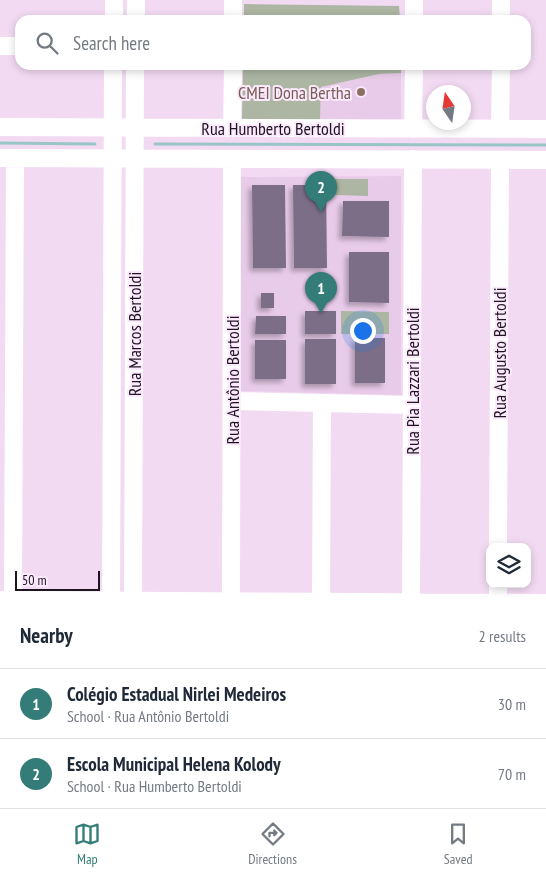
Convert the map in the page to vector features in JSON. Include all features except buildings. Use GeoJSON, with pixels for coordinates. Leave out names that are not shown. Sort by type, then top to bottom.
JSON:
{"type":"FeatureCollection","features":[{"type":"Feature","properties":{"kind":"street"},"geometry":{"type":"LineString","coordinates":[[114,0],[114,15]]}},
{"type":"Feature","properties":{"kind":"street"},"geometry":{"type":"LineString","coordinates":[[136,0],[136,15]]}},
{"type":"Feature","properties":{"kind":"street"},"geometry":{"type":"LineString","coordinates":[[233,0],[233,15]]}},
{"type":"Feature","properties":{"kind":"street"},"geometry":{"type":"LineString","coordinates":[[414,0],[414,15]]}},
{"type":"Feature","properties":{"kind":"street"},"geometry":{"type":"LineString","coordinates":[[501,0],[501,15]]}},
{"type":"Feature","properties":{"kind":"street"},"geometry":{"type":"LineString","coordinates":[[0,46],[15,46]]}},
{"type":"Feature","properties":{"kind":"street","name":"Rua Marcos Bertoldi"},"geometry":{"type":"LineString","coordinates":[[111,602],[114,70]]}},
{"type":"Feature","properties":{"kind":"street","name":"Rua Marcos Bertoldi"},"geometry":{"type":"LineString","coordinates":[[133,602],[135,70]]}},
{"type":"Feature","properties":{"kind":"street"},"geometry":{"type":"LineString","coordinates":[[232,128],[233,70]]}},
{"type":"Feature","properties":{"kind":"street"},"geometry":{"type":"LineString","coordinates":[[413,129],[414,70]]}},
{"type":"Feature","properties":{"kind":"street"},"geometry":{"type":"LineString","coordinates":[[500,129],[501,70]]}},
{"type":"Feature","properties":{"kind":"street","name":"Rua Humberto Bertoldi"},"geometry":{"type":"LineString","coordinates":[[0,127],[546,129]]}},
{"type":"Feature","properties":{"kind":"street"},"geometry":{"type":"LineString","coordinates":[[8,158],[7,600],[111,602],[546,602]]}},
{"type":"Feature","properties":{"kind":"street","name":"Rua Humberto Bertoldi"},"geometry":{"type":"LineString","coordinates":[[8,158],[546,160]]}},
{"type":"Feature","properties":{"kind":"street","name":"Rua Antônio Bertoldi"},"geometry":{"type":"LineString","coordinates":[[231,601],[232,158]]}},
{"type":"Feature","properties":{"kind":"street","name":"Rua Pia Lazzari Bertoldi"},"geometry":{"type":"LineString","coordinates":[[411,602],[413,159]]}},
{"type":"Feature","properties":{"kind":"street","name":"Rua Augusto Bertoldi"},"geometry":{"type":"LineString","coordinates":[[498,543],[500,160]]}},
{"type":"Feature","properties":{"kind":"street"},"geometry":{"type":"LineString","coordinates":[[232,401],[412,405]]}},
{"type":"Feature","properties":{"kind":"street"},"geometry":{"type":"LineString","coordinates":[[321,602],[322,403]]}},
{"type":"Feature","properties":{"kind":"street"},"geometry":{"type":"LineString","coordinates":[[498,588],[498,602]]}},
{"type":"Feature","properties":{"kind":"shaded area","name":"CMEI Dona Bertha"},"geometry":{"type":"Polygon","coordinates":[[[401,73],[401,122],[320,121],[321,87],[379,74],[401,73]]]}},
{"type":"Feature","properties":{"kind":"shaded area"},"geometry":{"type":"Polygon","coordinates":[[[401,176],[401,395],[241,391],[241,177],[401,176]]]}},
{"type":"Feature","properties":{"kind":"green space"},"geometry":{"type":"Polygon","coordinates":[[[244,4],[399,6],[400,15],[244,15],[244,4]]]}},
{"type":"Feature","properties":{"kind":"green space"},"geometry":{"type":"Polygon","coordinates":[[[243,70],[401,70],[401,73],[379,74],[321,87],[320,121],[242,120],[243,70]]]}},
{"type":"Feature","properties":{"kind":"green space"},"geometry":{"type":"Polygon","coordinates":[[[335,179],[368,179],[368,196],[335,195],[335,179]]]}},
{"type":"Feature","properties":{"kind":"green space"},"geometry":{"type":"Polygon","coordinates":[[[341,311],[389,312],[389,334],[341,334],[341,311]]]}},
{"type":"Feature","properties":{"kind":"waterway"},"geometry":{"type":"LineString","coordinates":[[0,143],[95,144]]}},
{"type":"Feature","properties":{"kind":"waterway"},"geometry":{"type":"LineString","coordinates":[[155,144],[546,145]]}},
{"type":"Feature","properties":{"kind":"place","name":"CMEI Dona Bertha"},"geometry":{"type":"Point","coordinates":[361,92]}},
{"type":"Feature","properties":{"kind":"place","name":"Escola Municipal Helena Kolody"},"geometry":{"type":"Point","coordinates":[321,212]}},
{"type":"Feature","properties":{"kind":"place","name":"Colégio Estadual Nirlei Medeiros"},"geometry":{"type":"Point","coordinates":[321,313]}}]}
